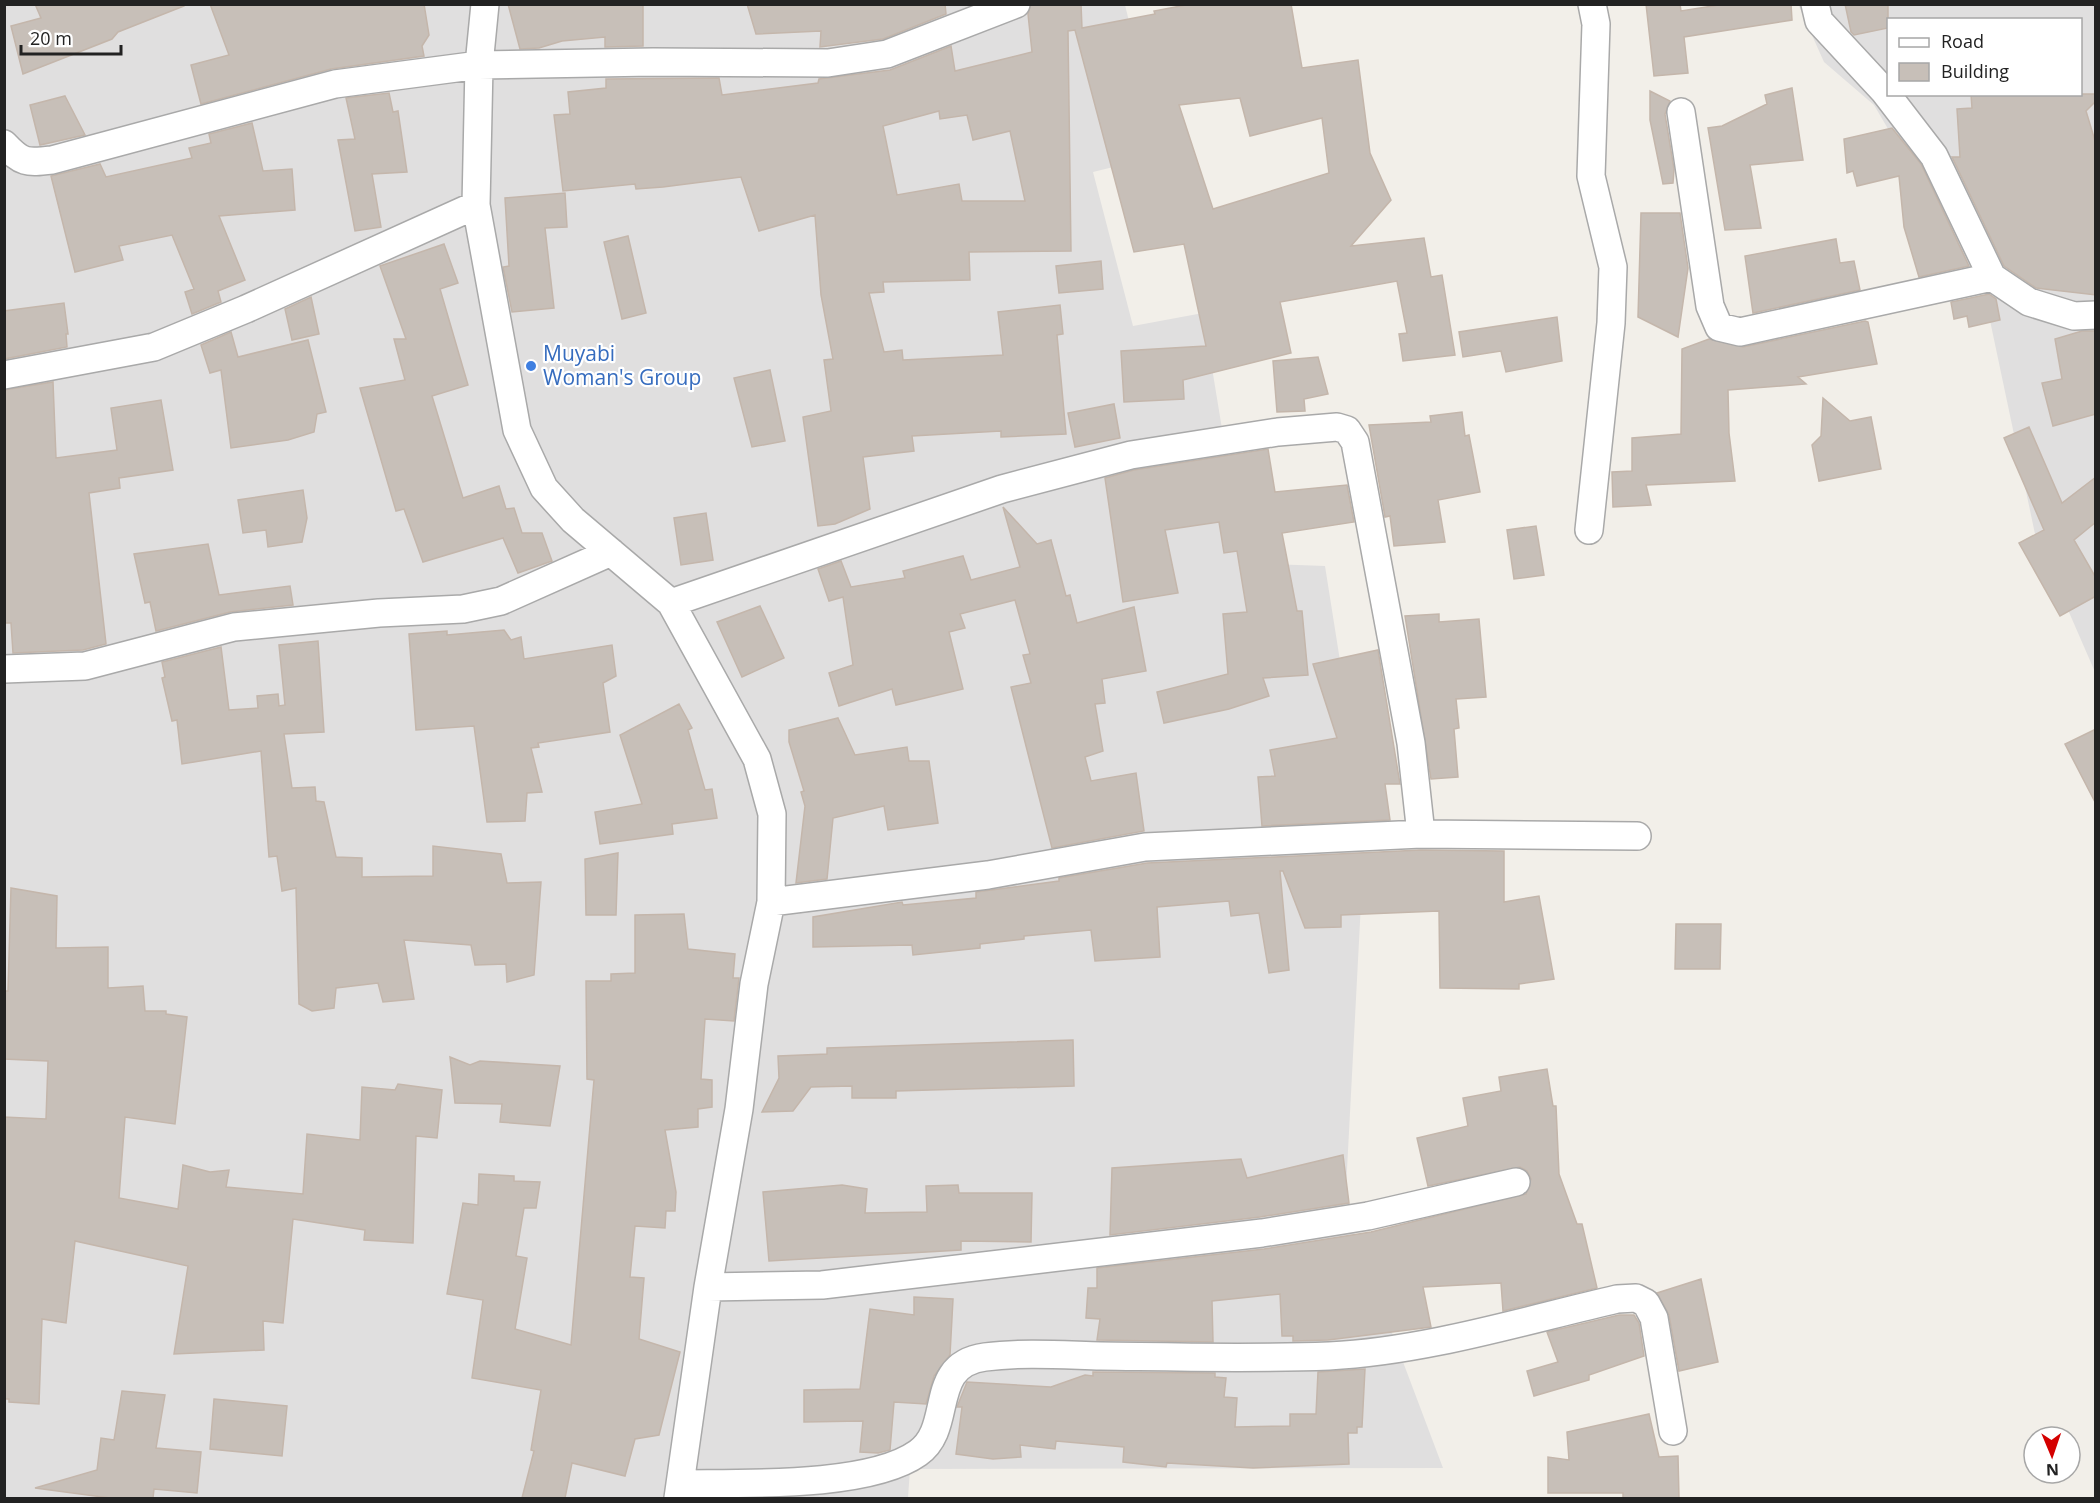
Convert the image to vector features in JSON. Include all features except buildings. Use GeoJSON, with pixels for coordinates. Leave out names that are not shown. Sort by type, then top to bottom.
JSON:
{"type":"FeatureCollection","features":[{"type":"Feature","properties":{"kind":"street"},"geometry":{"type":"LineString","coordinates":[[485,4],[479,65],[476,205],[517,430],[544,488],[573,520],[671,603],[757,759],[772,814],[771,902],[754,984],[739,1109],[708,1287],[679,1491],[843,1477],[901,1464],[921,1452],[934,1433],[950,1377],[961,1365],[982,1357],[1019,1355],[1209,1358],[1331,1356],[1418,1345],[1617,1299],[1636,1298],[1646,1303],[1654,1318],[1673,1431]]}},
{"type":"Feature","properties":{"kind":"street"},"geometry":{"type":"LineString","coordinates":[[4,144],[18,159],[30,163],[52,160],[335,84],[479,65],[652,62],[828,63],[888,54],[1016,4]]}},
{"type":"Feature","properties":{"kind":"street"},"geometry":{"type":"LineString","coordinates":[[1589,530],[1611,323],[1612,267],[1591,177],[1596,24],[1592,4]]}},
{"type":"Feature","properties":{"kind":"street"},"geometry":{"type":"LineString","coordinates":[[1815,4],[1819,21],[1887,95]]}},
{"type":"Feature","properties":{"kind":"street"},"geometry":{"type":"LineString","coordinates":[[1888,96],[1934,156],[1992,277],[2029,302],[2073,316],[2096,315]]}},
{"type":"Feature","properties":{"kind":"street"},"geometry":{"type":"LineString","coordinates":[[1682,112],[1710,306],[1719,327],[1740,332],[1992,277]]}},
{"type":"Feature","properties":{"kind":"street"},"geometry":{"type":"LineString","coordinates":[[4,375],[154,347],[246,309],[476,205]]}},
{"type":"Feature","properties":{"kind":"street"},"geometry":{"type":"LineString","coordinates":[[671,603],[1002,489],[1120,458],[1278,432],[1337,427],[1347,430],[1355,442],[1411,744],[1421,834]]}},
{"type":"Feature","properties":{"kind":"street"},"geometry":{"type":"LineString","coordinates":[[4,669],[85,666],[234,627],[379,613],[463,609],[501,601],[610,552]]}},
{"type":"Feature","properties":{"kind":"street"},"geometry":{"type":"LineString","coordinates":[[771,902],[988,875],[1145,847],[1421,834],[1637,836]]}},
{"type":"Feature","properties":{"kind":"street"},"geometry":{"type":"LineString","coordinates":[[708,1287],[822,1285],[1262,1233],[1368,1216],[1516,1182]]}},
{"type":"Feature","properties":{"kind":"shaded area"},"geometry":{"type":"Polygon","coordinates":[[[1798,4],[2095,5],[2095,672],[2035,534],[1984,292],[1874,105],[1824,62],[1798,4]]]}},
{"type":"Feature","properties":{"kind":"shaded area"},"geometry":{"type":"Polygon","coordinates":[[[5,5],[1125,5],[1162,155],[1093,172],[1133,326],[1203,313],[1244,563],[1325,566],[1350,724],[1389,740],[1364,846],[1345,1208],[1443,1468],[910,1469],[908,1498],[5,1498],[5,5]]]}},
{"type":"Feature","properties":{"kind":"place","name":"Muyabi Woman's Group"},"geometry":{"type":"Point","coordinates":[531,366]}}]}
